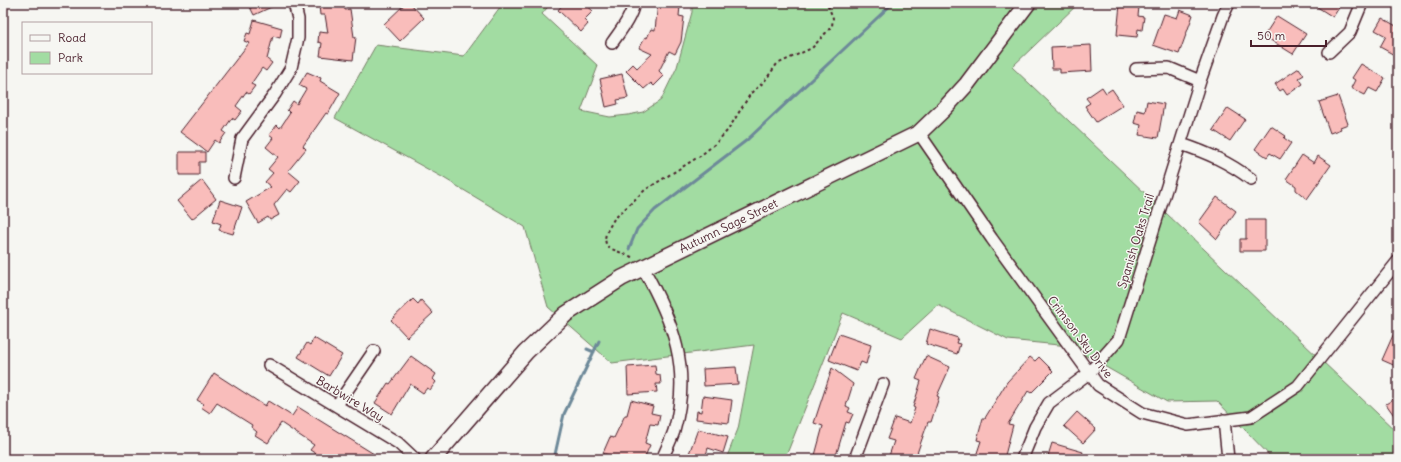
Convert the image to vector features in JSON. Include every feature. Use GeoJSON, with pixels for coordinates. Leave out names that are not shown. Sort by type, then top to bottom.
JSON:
{"type":"FeatureCollection","features":[{"type":"Feature","properties":{"kind":"street"},"geometry":{"type":"LineString","coordinates":[[234,178],[242,138],[275,94],[291,68],[298,38],[298,18],[294,3]]}},
{"type":"Feature","properties":{"kind":"street"},"geometry":{"type":"LineString","coordinates":[[612,43],[625,25],[634,3]]}},
{"type":"Feature","properties":{"kind":"street","name":"Autumn Sage Street"},"geometry":{"type":"LineString","coordinates":[[433,459],[526,352],[566,314],[622,278],[919,133],[967,84],[1028,3]]}},
{"type":"Feature","properties":{"kind":"street","name":"Spanish Oaks Trail"},"geometry":{"type":"LineString","coordinates":[[1022,459],[1035,427],[1049,403],[1089,373],[1119,339],[1200,81],[1222,16],[1229,3]]}},
{"type":"Feature","properties":{"kind":"street"},"geometry":{"type":"LineString","coordinates":[[1329,52],[1350,32],[1362,3]]}},
{"type":"Feature","properties":{"kind":"street"},"geometry":{"type":"LineString","coordinates":[[1136,69],[1169,68],[1200,81]]}},
{"type":"Feature","properties":{"kind":"street","name":"Crimson Sky Drive"},"geometry":{"type":"LineString","coordinates":[[919,133],[992,239],[1098,385],[1142,413],[1188,425],[1251,417],[1298,386],[1398,261]]}},
{"type":"Feature","properties":{"kind":"street"},"geometry":{"type":"LineString","coordinates":[[1181,144],[1207,153],[1231,164],[1251,179]]}},
{"type":"Feature","properties":{"kind":"street"},"geometry":{"type":"LineString","coordinates":[[643,268],[662,300],[678,346],[681,389],[674,431],[662,459]]}},
{"type":"Feature","properties":{"kind":"street"},"geometry":{"type":"LineString","coordinates":[[338,405],[374,350]]}},
{"type":"Feature","properties":{"kind":"street","name":"Barbwire Way"},"geometry":{"type":"LineString","coordinates":[[268,365],[338,405],[398,443],[415,459]]}},
{"type":"Feature","properties":{"kind":"street"},"geometry":{"type":"LineString","coordinates":[[855,459],[883,384]]}},
{"type":"Feature","properties":{"kind":"street"},"geometry":{"type":"LineString","coordinates":[[1224,420],[1228,459]]}},
{"type":"Feature","properties":{"kind":"path"},"geometry":{"type":"LineString","coordinates":[[632,257],[609,248],[605,239],[608,227],[645,190],[678,171],[716,144],[728,130],[751,93],[764,82],[777,64],[812,48],[832,26],[833,18],[827,3]]}},
{"type":"Feature","properties":{"kind":"green space"},"geometry":{"type":"Polygon","coordinates":[[[503,3],[551,3],[542,14],[598,66],[581,111],[610,117],[643,112],[661,100],[677,67],[692,12],[692,3],[1079,3],[1012,67],[1398,433],[1398,459],[1273,459],[1217,401],[1167,402],[1069,346],[1008,340],[938,305],[902,338],[843,313],[788,451],[781,459],[726,459],[738,429],[754,345],[612,363],[548,307],[525,227],[442,177],[335,118],[376,45],[464,56],[503,3]]]}},
{"type":"Feature","properties":{"kind":"building"},"geometry":{"type":"Polygon","coordinates":[[[248,3],[280,3],[254,15],[248,3]]]}},
{"type":"Feature","properties":{"kind":"building"},"geometry":{"type":"Polygon","coordinates":[[[344,3],[345,10],[350,9],[354,37],[356,37],[353,60],[320,56],[322,43],[318,42],[319,32],[328,33],[325,15],[320,15],[319,5],[344,3]]]}},
{"type":"Feature","properties":{"kind":"building"},"geometry":{"type":"Polygon","coordinates":[[[406,3],[410,3],[424,18],[400,41],[384,24],[406,3]]]}},
{"type":"Feature","properties":{"kind":"building"},"geometry":{"type":"Polygon","coordinates":[[[564,3],[584,3],[593,11],[584,20],[588,24],[581,32],[558,10],[564,3]]]}},
{"type":"Feature","properties":{"kind":"building"},"geometry":{"type":"Polygon","coordinates":[[[658,3],[680,6],[679,16],[684,17],[681,42],[675,54],[669,51],[659,71],[664,76],[654,86],[651,83],[644,89],[626,71],[633,64],[637,68],[652,54],[639,48],[645,37],[647,38],[651,29],[655,30],[658,3]]]}},
{"type":"Feature","properties":{"kind":"building"},"geometry":{"type":"Polygon","coordinates":[[[1311,3],[1342,3],[1333,17],[1311,3]]]}},
{"type":"Feature","properties":{"kind":"building"},"geometry":{"type":"Polygon","coordinates":[[[1120,4],[1139,7],[1138,16],[1144,17],[1142,30],[1138,29],[1137,37],[1117,35],[1120,4]]]}},
{"type":"Feature","properties":{"kind":"building"},"geometry":{"type":"Polygon","coordinates":[[[1180,10],[1193,15],[1179,54],[1153,45],[1164,14],[1177,18],[1180,10]]]}},
{"type":"Feature","properties":{"kind":"building"},"geometry":{"type":"Polygon","coordinates":[[[1277,16],[1306,34],[1293,54],[1264,36],[1277,16]]]}},
{"type":"Feature","properties":{"kind":"building"},"geometry":{"type":"Polygon","coordinates":[[[1382,18],[1398,27],[1398,57],[1380,47],[1386,36],[1375,30],[1382,18]]]}},
{"type":"Feature","properties":{"kind":"building"},"geometry":{"type":"Polygon","coordinates":[[[254,20],[282,28],[280,38],[273,36],[267,59],[272,63],[266,71],[262,68],[251,84],[255,86],[249,94],[246,92],[236,106],[242,111],[235,120],[232,118],[223,131],[226,133],[219,143],[215,140],[207,152],[180,132],[249,43],[244,41],[247,33],[250,34],[254,20]]]}},
{"type":"Feature","properties":{"kind":"building"},"geometry":{"type":"Polygon","coordinates":[[[1091,45],[1092,71],[1060,73],[1060,69],[1052,69],[1051,47],[1091,45]]]}},
{"type":"Feature","properties":{"kind":"building"},"geometry":{"type":"Polygon","coordinates":[[[1361,64],[1385,78],[1377,92],[1369,88],[1365,95],[1351,88],[1355,80],[1352,78],[1361,64]]]}},
{"type":"Feature","properties":{"kind":"building"},"geometry":{"type":"Polygon","coordinates":[[[1299,68],[1304,75],[1299,78],[1303,84],[1287,95],[1283,89],[1280,91],[1275,84],[1299,68]]]}},
{"type":"Feature","properties":{"kind":"building"},"geometry":{"type":"Polygon","coordinates":[[[307,72],[321,78],[320,81],[340,93],[328,114],[326,113],[303,146],[306,149],[288,171],[300,181],[291,192],[287,189],[274,205],[279,215],[270,220],[268,217],[258,223],[246,202],[271,187],[265,182],[273,173],[268,169],[278,157],[266,147],[273,138],[269,135],[277,125],[280,128],[290,113],[287,110],[293,101],[297,104],[306,89],[299,85],[307,72]]]}},
{"type":"Feature","properties":{"kind":"building"},"geometry":{"type":"Polygon","coordinates":[[[622,74],[628,98],[617,100],[618,104],[606,107],[600,79],[622,74]]]}},
{"type":"Feature","properties":{"kind":"building"},"geometry":{"type":"Polygon","coordinates":[[[1102,87],[1106,93],[1112,89],[1123,105],[1096,122],[1085,106],[1090,103],[1086,98],[1102,87]]]}},
{"type":"Feature","properties":{"kind":"building"},"geometry":{"type":"Polygon","coordinates":[[[1338,96],[1348,124],[1340,127],[1341,129],[1330,133],[1319,102],[1338,96]]]}},
{"type":"Feature","properties":{"kind":"building"},"geometry":{"type":"Polygon","coordinates":[[[1147,101],[1164,104],[1158,138],[1139,135],[1141,125],[1134,123],[1137,110],[1145,112],[1147,101]]]}},
{"type":"Feature","properties":{"kind":"building"},"geometry":{"type":"Polygon","coordinates":[[[1228,108],[1245,119],[1230,141],[1213,130],[1228,108]]]}},
{"type":"Feature","properties":{"kind":"building"},"geometry":{"type":"Polygon","coordinates":[[[1271,126],[1286,136],[1284,138],[1291,143],[1280,159],[1270,153],[1267,157],[1255,149],[1271,126]]]}},
{"type":"Feature","properties":{"kind":"building"},"geometry":{"type":"Polygon","coordinates":[[[179,152],[205,152],[205,162],[199,162],[199,175],[179,175],[179,152]]]}},
{"type":"Feature","properties":{"kind":"building"},"geometry":{"type":"Polygon","coordinates":[[[1302,155],[1314,163],[1318,156],[1331,165],[1307,199],[1296,190],[1296,186],[1286,179],[1302,155]]]}},
{"type":"Feature","properties":{"kind":"building"},"geometry":{"type":"Polygon","coordinates":[[[202,180],[216,199],[192,219],[177,201],[202,180]]]}},
{"type":"Feature","properties":{"kind":"building"},"geometry":{"type":"Polygon","coordinates":[[[1217,197],[1236,211],[1217,239],[1199,222],[1217,197]]]}},
{"type":"Feature","properties":{"kind":"building"},"geometry":{"type":"Polygon","coordinates":[[[220,200],[242,207],[233,234],[219,230],[221,224],[213,221],[220,200]]]}},
{"type":"Feature","properties":{"kind":"building"},"geometry":{"type":"Polygon","coordinates":[[[1246,220],[1265,220],[1265,251],[1240,251],[1240,239],[1246,239],[1246,220]]]}},
{"type":"Feature","properties":{"kind":"building"},"geometry":{"type":"Polygon","coordinates":[[[413,299],[418,304],[421,300],[433,313],[407,337],[391,320],[413,299]]]}},
{"type":"Feature","properties":{"kind":"building"},"geometry":{"type":"Polygon","coordinates":[[[1398,324],[1398,367],[1382,360],[1398,324]]]}},
{"type":"Feature","properties":{"kind":"building"},"geometry":{"type":"Polygon","coordinates":[[[930,329],[958,338],[956,343],[960,344],[957,354],[926,344],[930,329]]]}},
{"type":"Feature","properties":{"kind":"building"},"geometry":{"type":"Polygon","coordinates":[[[839,334],[871,345],[866,364],[861,362],[857,371],[829,360],[839,334]]]}},
{"type":"Feature","properties":{"kind":"building"},"geometry":{"type":"Polygon","coordinates":[[[314,338],[342,355],[329,376],[298,357],[307,343],[310,345],[314,338]]]}},
{"type":"Feature","properties":{"kind":"building"},"geometry":{"type":"Polygon","coordinates":[[[411,356],[436,374],[433,379],[436,382],[430,390],[427,388],[423,393],[410,384],[392,414],[375,403],[388,383],[390,384],[411,356]]]}},
{"type":"Feature","properties":{"kind":"building"},"geometry":{"type":"Polygon","coordinates":[[[926,356],[950,367],[937,396],[939,397],[931,422],[928,422],[915,459],[888,459],[894,441],[887,439],[895,418],[910,423],[921,381],[916,379],[926,356]]]}},
{"type":"Feature","properties":{"kind":"building"},"geometry":{"type":"Polygon","coordinates":[[[1030,357],[1035,361],[1039,357],[1053,371],[1031,393],[1028,391],[1008,424],[1013,425],[1004,459],[975,459],[981,441],[977,440],[983,418],[985,418],[1007,382],[1030,357]]]}},
{"type":"Feature","properties":{"kind":"building"},"geometry":{"type":"Polygon","coordinates":[[[655,365],[656,374],[660,375],[661,384],[656,384],[657,392],[628,394],[627,367],[655,365]]]}},
{"type":"Feature","properties":{"kind":"building"},"geometry":{"type":"Polygon","coordinates":[[[736,367],[738,384],[704,386],[703,369],[736,367]]]}},
{"type":"Feature","properties":{"kind":"building"},"geometry":{"type":"Polygon","coordinates":[[[832,368],[853,384],[846,406],[850,408],[848,412],[853,414],[849,423],[846,422],[835,459],[814,459],[823,426],[814,423],[832,368]]]}},
{"type":"Feature","properties":{"kind":"building"},"geometry":{"type":"Polygon","coordinates":[[[214,373],[265,406],[268,401],[292,416],[298,407],[382,459],[324,459],[310,450],[314,445],[281,423],[268,443],[255,435],[257,432],[251,427],[252,425],[217,403],[210,413],[201,407],[204,404],[197,400],[214,373]]]}},
{"type":"Feature","properties":{"kind":"building"},"geometry":{"type":"Polygon","coordinates":[[[703,396],[732,400],[729,423],[696,419],[697,411],[701,412],[703,396]]]}},
{"type":"Feature","properties":{"kind":"building"},"geometry":{"type":"Polygon","coordinates":[[[1398,396],[1398,421],[1386,404],[1398,396]]]}},
{"type":"Feature","properties":{"kind":"building"},"geometry":{"type":"Polygon","coordinates":[[[631,400],[653,406],[651,413],[660,415],[658,425],[650,424],[645,443],[650,445],[644,459],[618,459],[603,453],[610,437],[614,438],[625,415],[627,415],[631,400]]]}},
{"type":"Feature","properties":{"kind":"building"},"geometry":{"type":"Polygon","coordinates":[[[1077,412],[1096,429],[1083,443],[1064,426],[1077,412]]]}},
{"type":"Feature","properties":{"kind":"building"},"geometry":{"type":"Polygon","coordinates":[[[698,429],[728,437],[723,453],[708,448],[705,459],[687,459],[698,429]]]}},
{"type":"Feature","properties":{"kind":"building"},"geometry":{"type":"Polygon","coordinates":[[[1052,443],[1083,452],[1081,459],[1047,459],[1052,443]]]}},
{"type":"Feature","properties":{"kind":"waterway"},"geometry":{"type":"LineString","coordinates":[[629,249],[637,229],[655,210],[747,140],[893,3]]}},
{"type":"Feature","properties":{"kind":"waterway"},"geometry":{"type":"LineString","coordinates":[[554,459],[564,414],[599,341]]}},
{"type":"Feature","properties":{"kind":"waterway"},"geometry":{"type":"LineString","coordinates":[[587,349],[594,352]]}}]}
